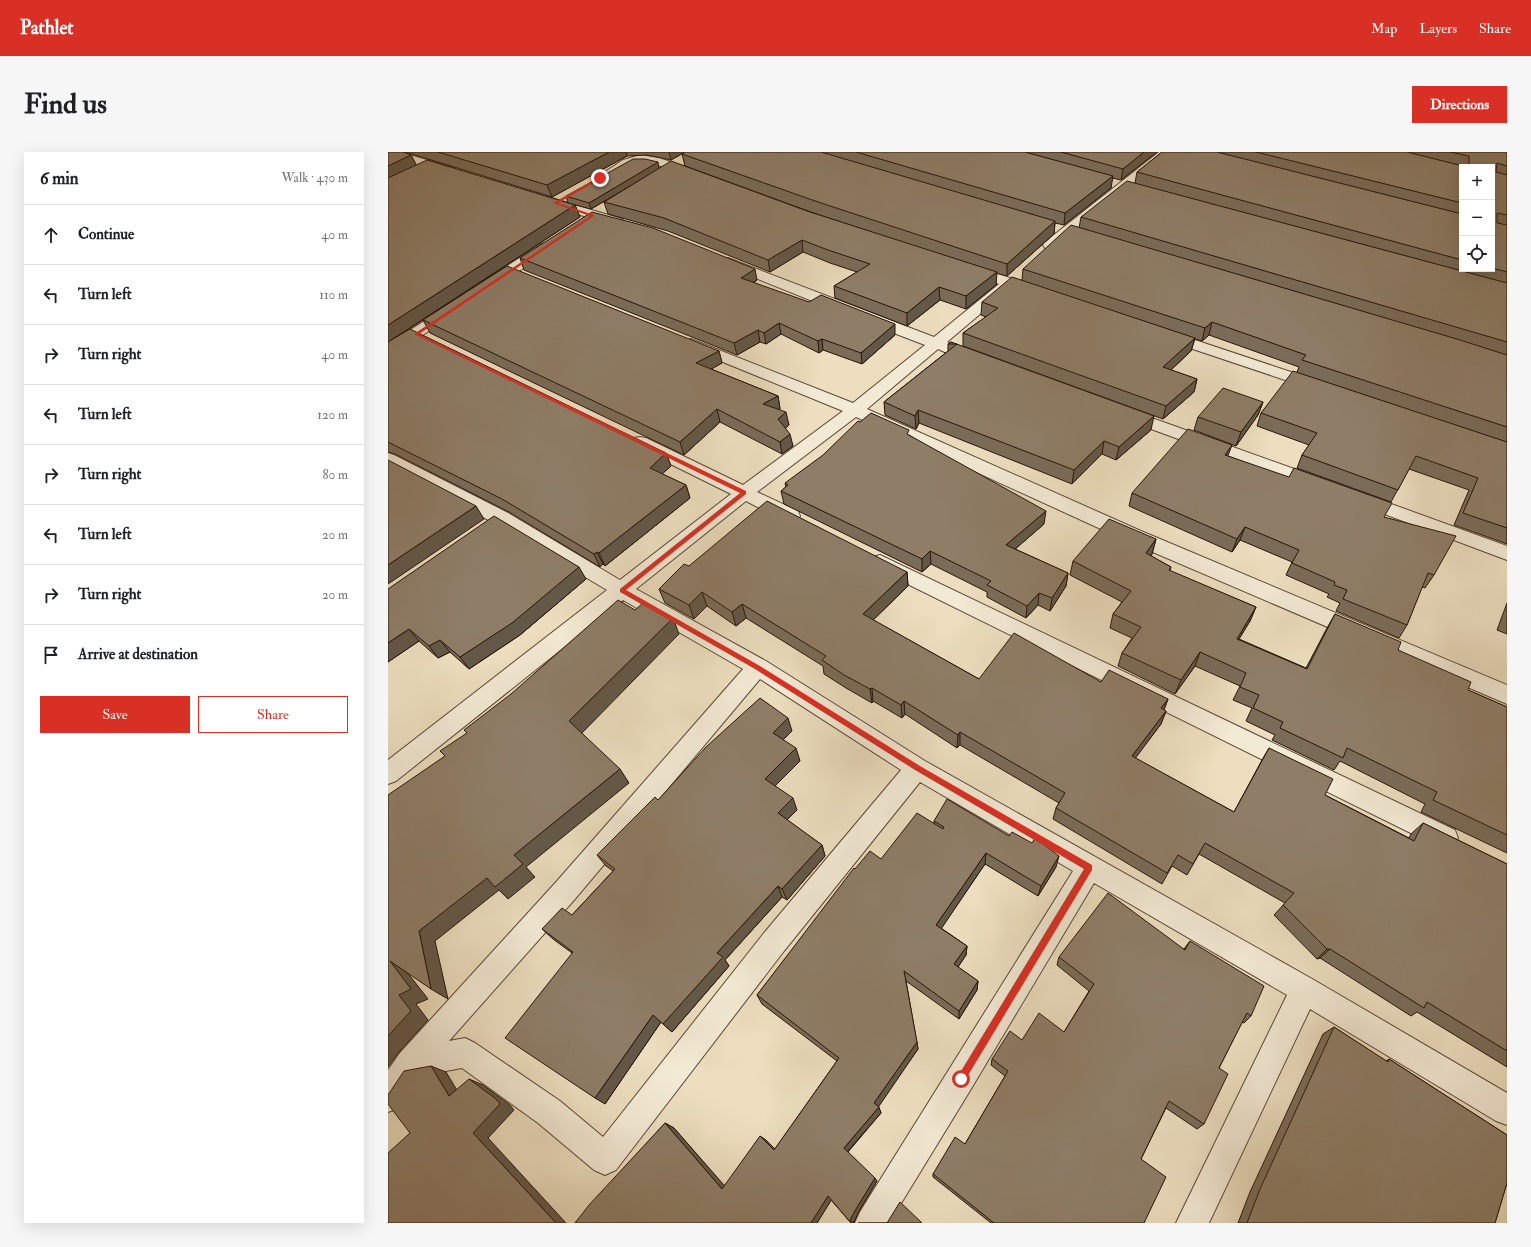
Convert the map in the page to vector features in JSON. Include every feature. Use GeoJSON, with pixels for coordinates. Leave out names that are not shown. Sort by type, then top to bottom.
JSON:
{"type":"FeatureCollection","features":[{"type":"Feature","properties":{"kind":"street"},"geometry":{"type":"LineString","coordinates":[[389,152],[461,174]]}},
{"type":"Feature","properties":{"kind":"street"},"geometry":{"type":"LineString","coordinates":[[1038,257],[1067,231],[1166,152]]}},
{"type":"Feature","properties":{"kind":"street"},"geometry":{"type":"LineString","coordinates":[[600,178],[632,160],[639,159],[671,166],[707,180]]}},
{"type":"Feature","properties":{"kind":"street"},"geometry":{"type":"LineString","coordinates":[[419,172],[432,165]]}},
{"type":"Feature","properties":{"kind":"street"},"geometry":{"type":"LineString","coordinates":[[533,196],[555,203],[587,220],[631,226]]}},
{"type":"Feature","properties":{"kind":"street"},"geometry":{"type":"LineString","coordinates":[[555,203],[568,196]]}},
{"type":"Feature","properties":{"kind":"street"},"geometry":{"type":"LineString","coordinates":[[587,220],[611,204]]}},
{"type":"Feature","properties":{"kind":"street"},"geometry":{"type":"LineString","coordinates":[[479,292],[518,274],[555,241]]}},
{"type":"Feature","properties":{"kind":"street"},"geometry":{"type":"LineString","coordinates":[[713,256],[987,362]]}},
{"type":"Feature","properties":{"kind":"street"},"geometry":{"type":"LineString","coordinates":[[957,266],[1015,277],[1047,295]]}},
{"type":"Feature","properties":{"kind":"street"},"geometry":{"type":"LineString","coordinates":[[388,774],[744,493],[854,410],[1015,277]]}},
{"type":"Feature","properties":{"kind":"street"},"geometry":{"type":"LineString","coordinates":[[389,349],[416,334],[460,304]]}},
{"type":"Feature","properties":{"kind":"street"},"geometry":{"type":"LineString","coordinates":[[1152,331],[1334,391]]}},
{"type":"Feature","properties":{"kind":"street"},"geometry":{"type":"LineString","coordinates":[[416,334],[437,344]]}},
{"type":"Feature","properties":{"kind":"street"},"geometry":{"type":"LineString","coordinates":[[679,339],[854,410],[1134,536],[1507,695]]}},
{"type":"Feature","properties":{"kind":"street"},"geometry":{"type":"LineString","coordinates":[[1113,409],[1507,553]]}},
{"type":"Feature","properties":{"kind":"street"},"geometry":{"type":"LineString","coordinates":[[623,434],[807,525]]}},
{"type":"Feature","properties":{"kind":"street"},"geometry":{"type":"LineString","coordinates":[[388,459],[492,525],[622,590],[758,667],[917,768],[1304,990],[1507,1110]]}},
{"type":"Feature","properties":{"kind":"street"},"geometry":{"type":"LineString","coordinates":[[864,554],[1464,847]]}},
{"type":"Feature","properties":{"kind":"street"},"geometry":{"type":"LineString","coordinates":[[388,1097],[410,1063],[566,890],[758,667]]}},
{"type":"Feature","properties":{"kind":"street"},"geometry":{"type":"LineString","coordinates":[[410,1063],[465,1053],[549,1112],[605,1159],[774,942],[917,768]]}},
{"type":"Feature","properties":{"kind":"street"},"geometry":{"type":"LineString","coordinates":[[871,1223],[961,1079],[1089,868]]}},
{"type":"Feature","properties":{"kind":"street"},"geometry":{"type":"LineString","coordinates":[[1192,1223],[1304,990]]}},
{"type":"Feature","properties":{"kind":"building"},"geometry":{"type":"Polygon","coordinates":[[[388,152],[403,152],[411,155],[388,166],[388,152]]]}},
{"type":"Feature","properties":{"kind":"building"},"geometry":{"type":"Polygon","coordinates":[[[438,152],[609,152],[547,185],[438,152]]]}},
{"type":"Feature","properties":{"kind":"building"},"geometry":{"type":"Polygon","coordinates":[[[685,152],[821,152],[1055,221],[1007,264],[818,202],[682,154],[685,152]]]}},
{"type":"Feature","properties":{"kind":"building"},"geometry":{"type":"Polygon","coordinates":[[[856,152],[1025,152],[1113,176],[1065,213],[856,152]]]}},
{"type":"Feature","properties":{"kind":"building"},"geometry":{"type":"Polygon","coordinates":[[[1061,152],[1144,152],[1123,169],[1061,152]]]}},
{"type":"Feature","properties":{"kind":"building"},"geometry":{"type":"Polygon","coordinates":[[[1162,152],[1217,152],[1459,213],[1459,259],[1137,172],[1162,152]]]}},
{"type":"Feature","properties":{"kind":"building"},"geometry":{"type":"Polygon","coordinates":[[[1256,152],[1407,152],[1459,165],[1459,202],[1256,152]]]}},
{"type":"Feature","properties":{"kind":"building"},"geometry":{"type":"Polygon","coordinates":[[[1450,152],[1507,152],[1507,166],[1497,163],[1496,172],[1507,175],[1507,215],[1497,213],[1497,223],[1507,225],[1507,272],[1495,269],[1495,164],[1469,164],[1469,156],[1450,152]]]}},
{"type":"Feature","properties":{"kind":"building"},"geometry":{"type":"Polygon","coordinates":[[[633,159],[645,159],[658,162],[589,203],[566,196],[633,159]]]}},
{"type":"Feature","properties":{"kind":"building"},"geometry":{"type":"Polygon","coordinates":[[[427,160],[575,205],[388,325],[388,178],[427,160]]]}},
{"type":"Feature","properties":{"kind":"building"},"geometry":{"type":"Polygon","coordinates":[[[671,161],[807,211],[997,272],[966,296],[939,287],[907,313],[834,286],[870,264],[802,240],[768,260],[664,218],[604,202],[671,161]]]}},
{"type":"Feature","properties":{"kind":"building"},"geometry":{"type":"Polygon","coordinates":[[[1127,181],[1459,270],[1459,272],[1466,272],[1507,283],[1507,342],[1081,217],[1127,181]]]}},
{"type":"Feature","properties":{"kind":"building"},"geometry":{"type":"Polygon","coordinates":[[[592,212],[653,228],[755,269],[741,278],[809,302],[821,295],[895,324],[861,353],[822,339],[818,341],[779,323],[764,333],[758,330],[734,343],[520,258],[592,212]]]}},
{"type":"Feature","properties":{"kind":"building"},"geometry":{"type":"Polygon","coordinates":[[[1071,225],[1507,355],[1507,427],[1302,360],[1306,355],[1212,322],[1205,328],[1023,269],[1071,225]]]}},
{"type":"Feature","properties":{"kind":"building"},"geometry":{"type":"Polygon","coordinates":[[[507,266],[719,351],[696,363],[778,396],[763,404],[786,412],[778,419],[790,434],[780,442],[717,409],[680,442],[423,320],[507,266]]]}},
{"type":"Feature","properties":{"kind":"building"},"geometry":{"type":"Polygon","coordinates":[[[1012,277],[1195,338],[1163,367],[1197,379],[1166,406],[963,333],[998,308],[982,302],[1012,277]]]}},
{"type":"Feature","properties":{"kind":"building"},"geometry":{"type":"Polygon","coordinates":[[[410,329],[666,453],[650,468],[686,485],[599,553],[597,552],[594,554],[502,499],[388,442],[388,342],[410,329]]]}},
{"type":"Feature","properties":{"kind":"building"},"geometry":{"type":"Polygon","coordinates":[[[957,344],[1154,416],[1119,447],[1104,441],[1074,470],[918,410],[915,416],[884,402],[957,344]]]}},
{"type":"Feature","properties":{"kind":"building"},"geometry":{"type":"Polygon","coordinates":[[[1293,371],[1507,442],[1507,528],[1463,513],[1478,478],[1416,456],[1398,490],[1302,455],[1317,433],[1261,413],[1293,371]]]}},
{"type":"Feature","properties":{"kind":"building"},"geometry":{"type":"Polygon","coordinates":[[[1223,388],[1263,402],[1241,432],[1198,417],[1223,388]]]}},
{"type":"Feature","properties":{"kind":"building"},"geometry":{"type":"Polygon","coordinates":[[[871,413],[909,430],[907,434],[1046,511],[1006,545],[1068,573],[1052,598],[1039,593],[1027,606],[987,585],[991,581],[930,551],[922,559],[781,491],[788,485],[785,483],[823,455],[858,421],[860,422],[871,413]]]}},
{"type":"Feature","properties":{"kind":"building"},"geometry":{"type":"Polygon","coordinates":[[[1188,429],[1232,445],[1225,455],[1289,477],[1294,468],[1392,503],[1384,517],[1456,536],[1434,575],[1428,573],[1407,625],[1343,599],[1347,590],[1334,585],[1335,582],[1292,563],[1299,550],[1245,527],[1237,539],[1132,493],[1188,429]]]}},
{"type":"Feature","properties":{"kind":"building"},"geometry":{"type":"Polygon","coordinates":[[[388,460],[476,506],[388,565],[388,460]]]}},
{"type":"Feature","properties":{"kind":"building"},"geometry":{"type":"Polygon","coordinates":[[[767,501],[907,572],[863,614],[979,679],[1014,633],[1101,682],[1109,670],[1168,699],[1161,708],[1166,711],[1132,756],[1234,812],[1269,748],[1333,779],[1325,795],[1414,841],[1423,823],[1507,864],[1507,1051],[1427,1002],[1424,1008],[1330,949],[1327,949],[1283,905],[1294,893],[1205,843],[1193,864],[1178,855],[1167,873],[1056,808],[1065,793],[960,732],[958,735],[904,701],[901,705],[872,688],[870,689],[844,675],[822,660],[826,656],[742,604],[732,612],[702,592],[689,605],[659,589],[684,564],[689,566],[767,501]]]}},
{"type":"Feature","properties":{"kind":"building"},"geometry":{"type":"Polygon","coordinates":[[[494,516],[579,567],[512,623],[460,657],[440,640],[429,646],[409,629],[388,643],[388,589],[494,516]]]}},
{"type":"Feature","properties":{"kind":"building"},"geometry":{"type":"Polygon","coordinates":[[[1109,519],[1156,539],[1146,553],[1171,567],[1169,570],[1256,607],[1237,639],[1307,669],[1335,614],[1401,642],[1398,650],[1471,682],[1468,690],[1507,707],[1507,835],[1433,800],[1437,792],[1347,748],[1343,758],[1280,728],[1283,722],[1253,708],[1259,695],[1240,687],[1246,673],[1200,652],[1181,680],[1122,653],[1141,627],[1113,614],[1131,591],[1073,561],[1109,519]]]}},
{"type":"Feature","properties":{"kind":"building"},"geometry":{"type":"Polygon","coordinates":[[[618,600],[635,610],[644,602],[673,618],[569,721],[620,769],[514,855],[523,864],[495,887],[487,878],[419,931],[431,989],[390,961],[411,989],[399,995],[411,1011],[388,1036],[388,795],[445,756],[440,751],[467,733],[464,730],[511,694],[618,600]]]}},
{"type":"Feature","properties":{"kind":"building"},"geometry":{"type":"Polygon","coordinates":[[[760,698],[788,718],[773,733],[796,748],[765,779],[793,798],[778,813],[822,845],[782,889],[778,886],[717,953],[723,957],[663,1024],[653,1015],[595,1098],[505,1038],[573,952],[542,929],[562,908],[572,915],[615,869],[597,855],[655,797],[658,800],[706,747],[760,698]]]}},
{"type":"Feature","properties":{"kind":"building"},"geometry":{"type":"Polygon","coordinates":[[[947,799],[1009,836],[1012,832],[1032,843],[1035,838],[1059,856],[1041,886],[986,853],[936,925],[967,946],[954,964],[978,981],[959,1011],[904,971],[917,1042],[874,1103],[879,1107],[844,1148],[875,1178],[850,1220],[854,1223],[851,1223],[828,1196],[811,1223],[575,1223],[589,1205],[665,1123],[722,1189],[760,1136],[774,1150],[839,1058],[757,995],[854,868],[855,869],[870,851],[881,859],[917,813],[943,829],[944,827],[934,821],[947,799]]]}},
{"type":"Feature","properties":{"kind":"building"},"geometry":{"type":"Polygon","coordinates":[[[1108,893],[1185,950],[1190,941],[1264,986],[1251,1016],[1247,1013],[1219,1068],[1228,1074],[1204,1124],[1169,1101],[1141,1159],[1166,1177],[1144,1223],[994,1223],[933,1174],[955,1137],[965,1144],[1008,1071],[992,1059],[1010,1031],[1022,1040],[1039,1013],[1064,1032],[1094,984],[1059,957],[1108,893]]]}},
{"type":"Feature","properties":{"kind":"building"},"geometry":{"type":"Polygon","coordinates":[[[1334,1027],[1388,1062],[1389,1059],[1507,1135],[1507,1183],[1495,1223],[1247,1223],[1260,1189],[1334,1027]]]}},
{"type":"Feature","properties":{"kind":"building"},"geometry":{"type":"Polygon","coordinates":[[[431,1066],[449,1096],[469,1079],[496,1099],[500,1104],[473,1133],[556,1223],[388,1223],[388,1153],[410,1133],[388,1104],[388,1095],[404,1071],[431,1066]]]}},
{"type":"Feature","properties":{"kind":"building"},"geometry":{"type":"Polygon","coordinates":[[[900,1202],[922,1223],[887,1223],[900,1202]]]}},
{"type":"Feature","properties":{"kind":"route"},"geometry":{"type":"LineString","coordinates":[[600,178],[555,203],[593,216],[416,334],[744,493],[622,590],[758,667],[917,768],[1089,868],[961,1079]]}}]}
